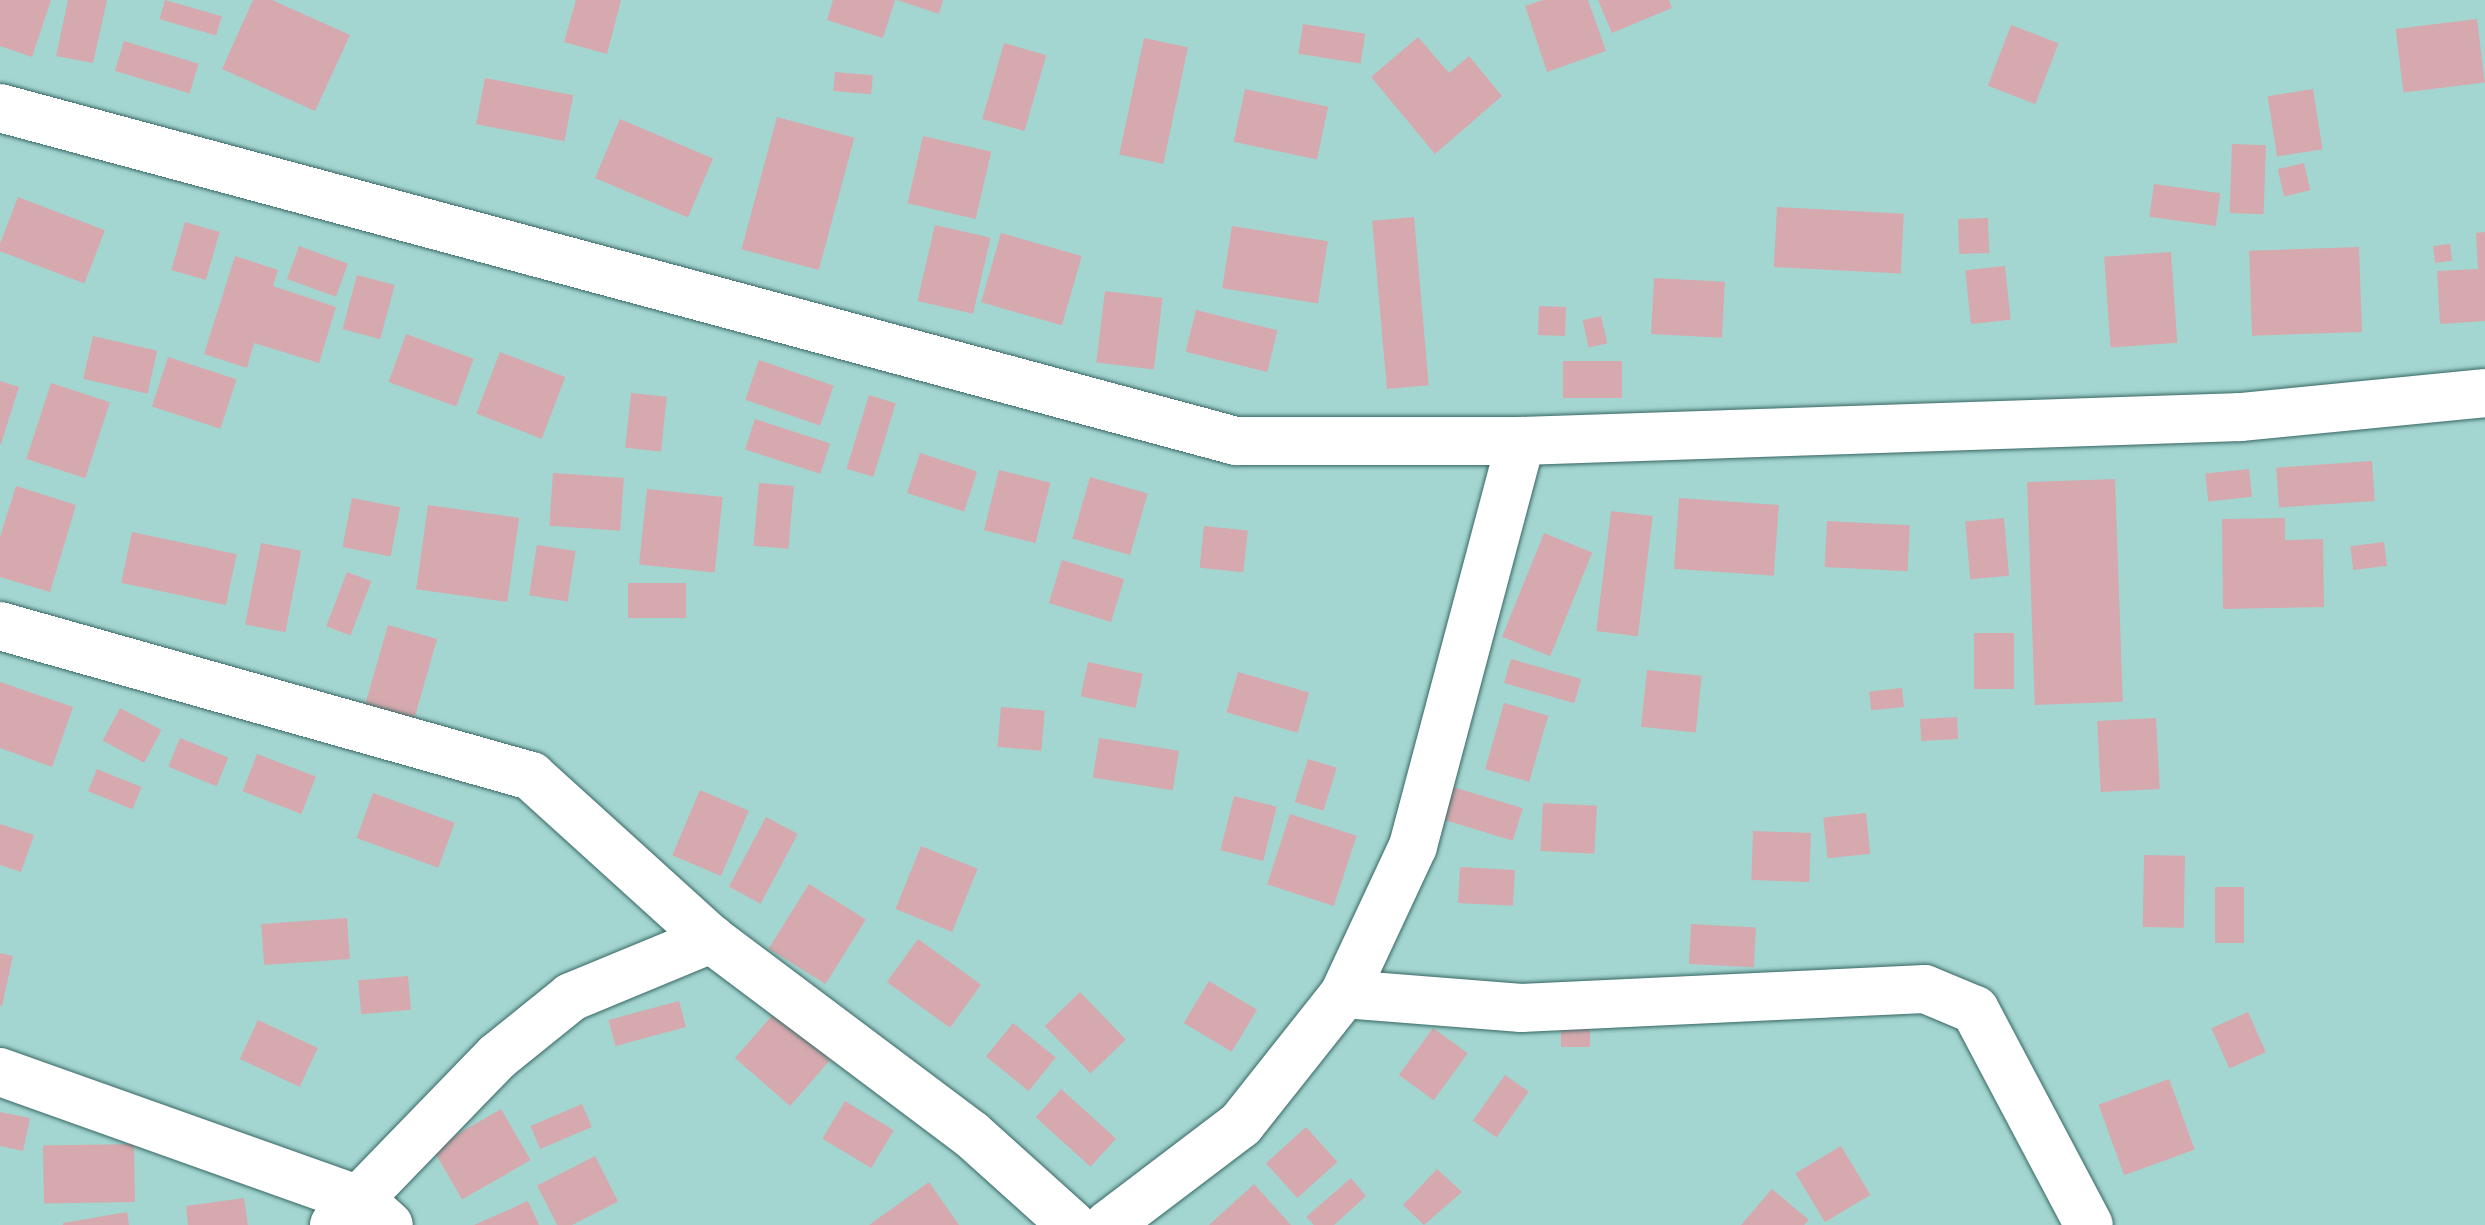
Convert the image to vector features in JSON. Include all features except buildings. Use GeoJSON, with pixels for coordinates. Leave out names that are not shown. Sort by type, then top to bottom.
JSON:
{"type":"FeatureCollection","features":[{"type":"Feature","properties":{"kind":"street"},"geometry":{"type":"LineString","coordinates":[[0,108],[1236,441],[1521,441],[2241,418],[2485,393]]}},
{"type":"Feature","properties":{"kind":"street"},"geometry":{"type":"LineString","coordinates":[[1108,1225],[1241,1124],[1344,994],[1413,846],[1521,441]]}},
{"type":"Feature","properties":{"kind":"street"},"geometry":{"type":"LineString","coordinates":[[0,626],[531,776],[711,939],[971,1134],[1072,1225]]}},
{"type":"Feature","properties":{"kind":"street"},"geometry":{"type":"LineString","coordinates":[[0,1072],[362,1217],[498,1056],[571,997],[711,939]]}},
{"type":"Feature","properties":{"kind":"street"},"geometry":{"type":"LineString","coordinates":[[1344,994],[1521,1008],[1925,989],[1975,1010],[2089,1225]]}}]}
